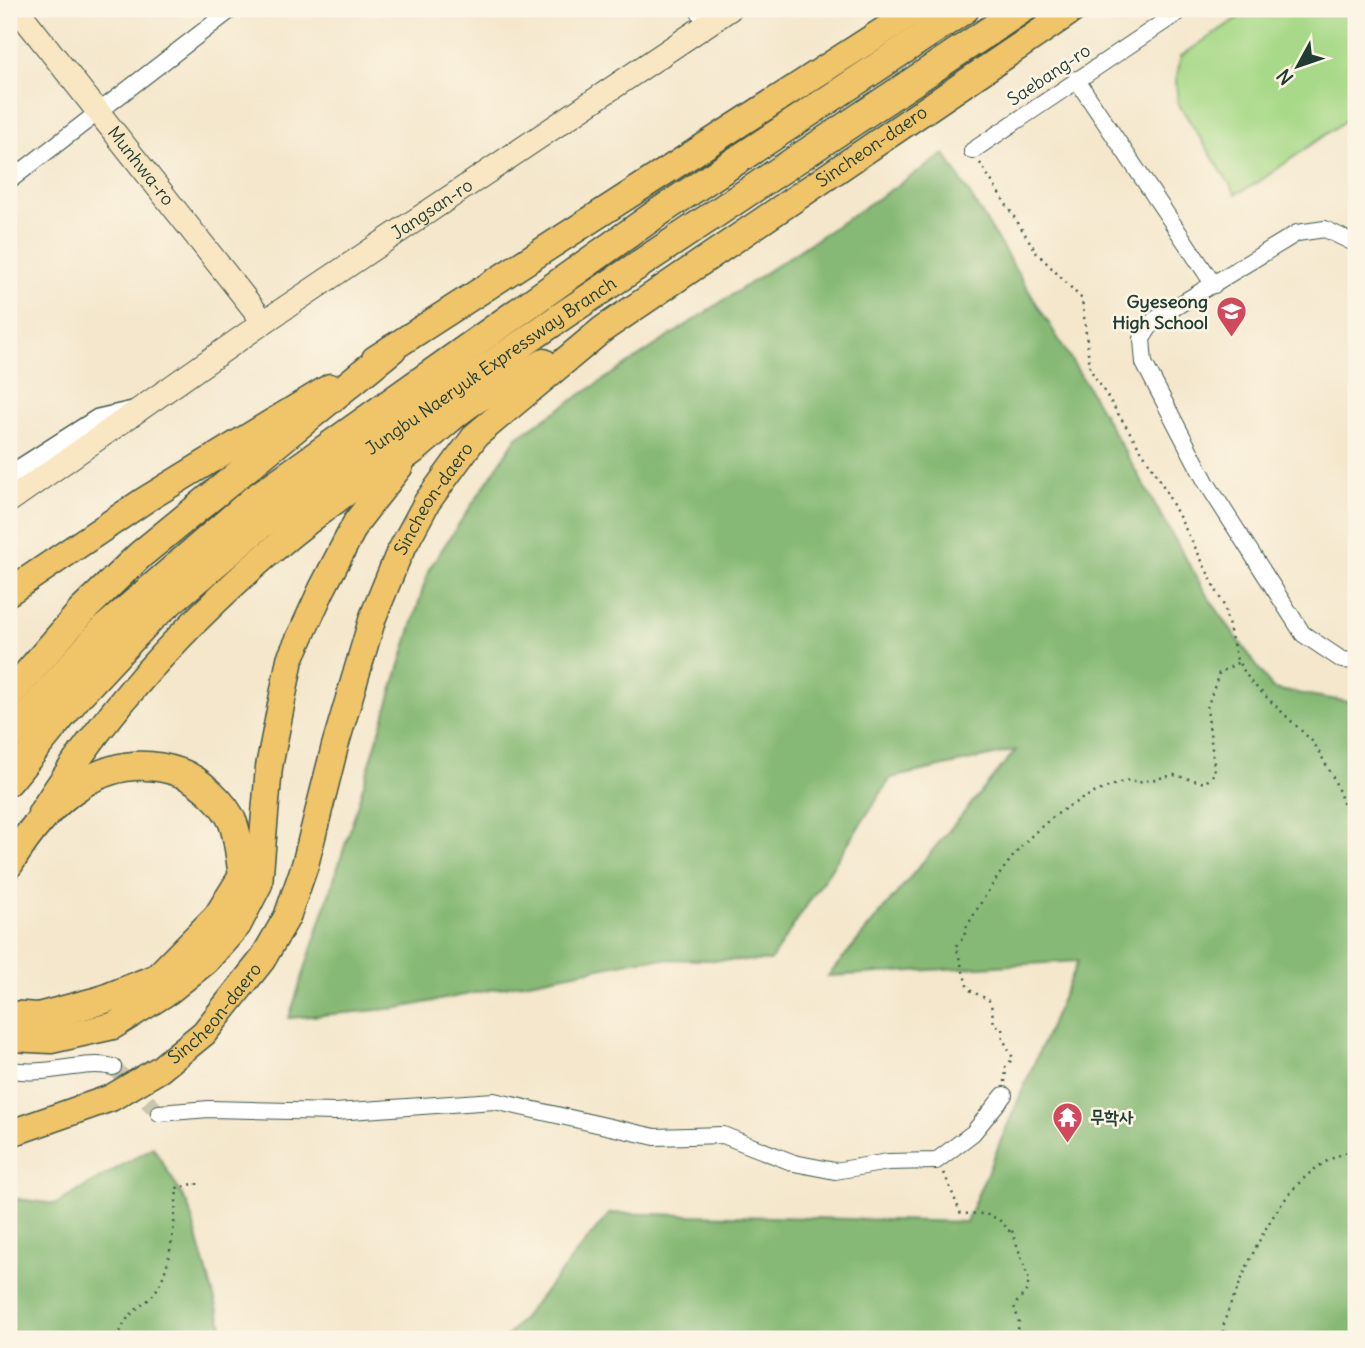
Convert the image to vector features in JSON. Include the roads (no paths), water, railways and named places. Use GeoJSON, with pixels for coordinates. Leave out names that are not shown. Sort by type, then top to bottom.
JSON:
{"type":"FeatureCollection","features":[{"type":"Feature","properties":{"kind":"highway"},"geometry":{"type":"LineString","coordinates":[[9,592],[145,500],[392,349],[917,9]]}},
{"type":"Feature","properties":{"kind":"highway","name":"Jungbu Naeryuk Expressway Branch"},"geometry":{"type":"LineString","coordinates":[[9,737],[102,631],[252,501],[659,212],[965,9]]}},
{"type":"Feature","properties":{"kind":"highway","name":"Jungbu Naeryuk Expressway Branch"},"geometry":{"type":"LineString","coordinates":[[9,781],[79,695],[150,618],[259,526],[565,314],[1022,9]]}},
{"type":"Feature","properties":{"kind":"highway","name":"Sincheon-daero"},"geometry":{"type":"LineString","coordinates":[[9,1130],[17,1131],[111,1098],[160,1069],[204,1033],[262,960],[287,917],[305,864],[335,746],[373,617],[398,556],[427,502],[476,435],[603,329],[1074,9]]}},
{"type":"Feature","properties":{"kind":"highway"},"geometry":{"type":"LineString","coordinates":[[9,864],[78,753],[136,684],[199,619],[274,551],[351,490],[410,453],[466,407],[603,329]]}},
{"type":"Feature","properties":{"kind":"highway"},"geometry":{"type":"LineString","coordinates":[[9,695],[80,612],[140,555],[392,349]]}},
{"type":"Feature","properties":{"kind":"highway"},"geometry":{"type":"LineString","coordinates":[[9,1038],[51,1040],[113,1026],[169,991],[196,970],[238,925],[259,884],[269,767],[290,659],[357,521],[410,453]]}},
{"type":"Feature","properties":{"kind":"highway"},"geometry":{"type":"LineString","coordinates":[[9,571],[145,500]]}},
{"type":"Feature","properties":{"kind":"highway"},"geometry":{"type":"LineString","coordinates":[[9,1016],[38,1017],[102,1000],[157,978],[218,916],[243,876],[233,821],[199,780],[160,766],[130,764],[82,784],[55,804],[24,839]]}},
{"type":"Feature","properties":{"kind":"main road","name":"Munhwa-ro"},"geometry":{"type":"LineString","coordinates":[[17,9],[264,322]]}},
{"type":"Feature","properties":{"kind":"main road","name":"Jangsan-ro"},"geometry":{"type":"LineString","coordinates":[[9,501],[702,16],[730,9]]}},
{"type":"Feature","properties":{"kind":"street"},"geometry":{"type":"LineString","coordinates":[[9,181],[232,9]]}},
{"type":"Feature","properties":{"kind":"street","name":"Saebang-ro"},"geometry":{"type":"LineString","coordinates":[[972,151],[1183,9]]}},
{"type":"Feature","properties":{"kind":"street"},"geometry":{"type":"LineString","coordinates":[[1076,79],[1214,285]]}},
{"type":"Feature","properties":{"kind":"street"},"geometry":{"type":"LineString","coordinates":[[1356,244],[1325,229],[1297,233],[1154,320],[1142,339],[1144,363],[1206,482],[1303,634],[1342,660],[1356,661]]}},
{"type":"Feature","properties":{"kind":"street","name":"Jangsan-ro"},"geometry":{"type":"LineString","coordinates":[[9,476],[97,419],[137,410]]}},
{"type":"Feature","properties":{"kind":"street"},"geometry":{"type":"LineString","coordinates":[[9,1069],[22,1073],[73,1070],[100,1063],[113,1067]]}},
{"type":"Feature","properties":{"kind":"street"},"geometry":{"type":"LineString","coordinates":[[159,1113],[209,1109],[335,1111],[494,1101],[655,1137],[723,1135],[794,1163],[835,1171],[888,1162],[936,1161],[973,1133],[1004,1095]]}},
{"type":"Feature","properties":{"kind":"tunnel"},"geometry":{"type":"LineString","coordinates":[[113,1067],[159,1113]]}},
{"type":"Feature","properties":{"kind":"place","name":"Gyeseong High School"},"geometry":{"type":"Point","coordinates":[1231,339]}},
{"type":"Feature","properties":{"kind":"place","name":"무학사"},"geometry":{"type":"Point","coordinates":[1067,1144]}}]}
